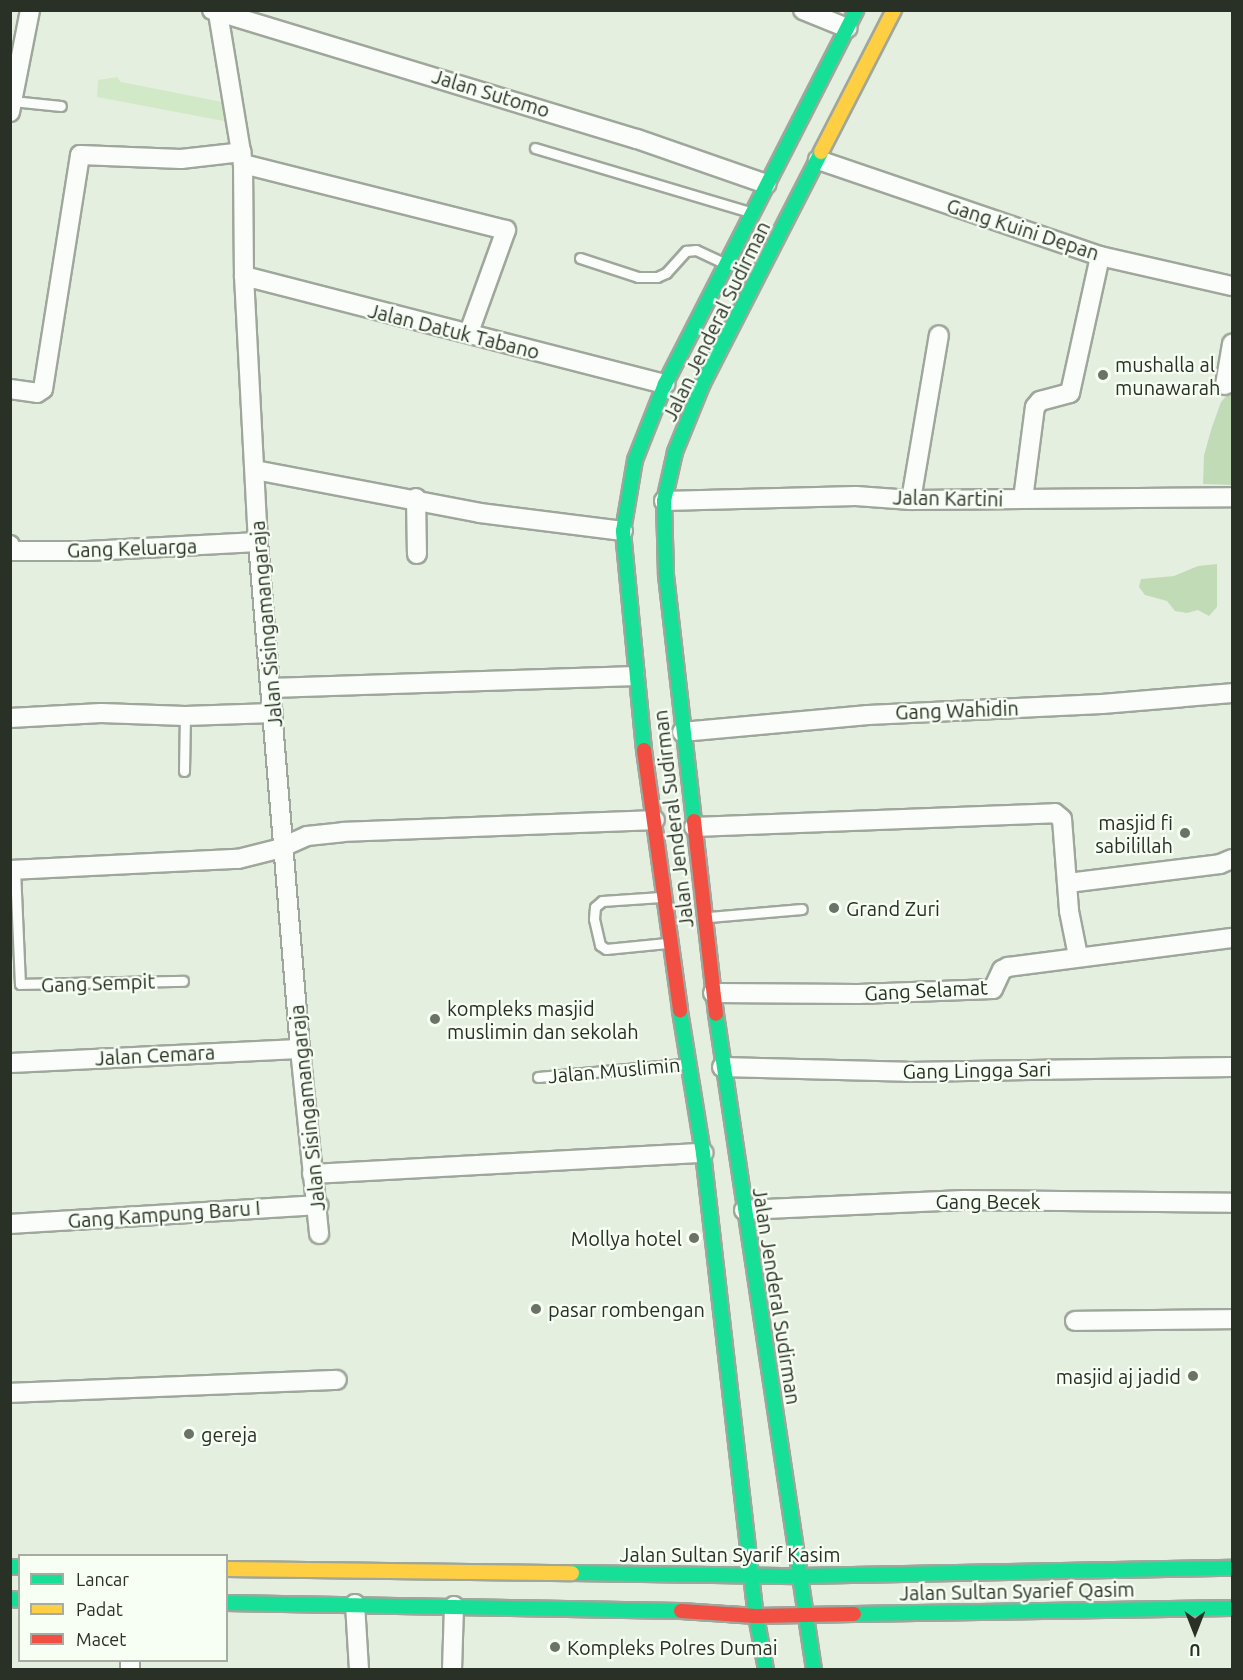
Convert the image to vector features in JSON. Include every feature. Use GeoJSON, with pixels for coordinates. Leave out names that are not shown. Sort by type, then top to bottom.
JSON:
{"type":"FeatureCollection","features":[{"type":"Feature","properties":{"kind":"main road","name":"Jalan Jenderal Sudirman"},"geometry":{"type":"LineString","coordinates":[[766,1670],[756,1616],[703,1153],[691,1064],[669,943],[635,676],[623,531],[635,460],[665,384],[856,10]]}},
{"type":"Feature","properties":{"kind":"main road","name":"Jalan Jenderal Sudirman"},"geometry":{"type":"LineString","coordinates":[[814,1670],[803,1614],[722,1067],[682,732],[666,574],[664,501],[675,452],[703,383],[894,10]]}},
{"type":"Feature","properties":{"kind":"main road","name":"Jalan Sultan Syarif Kasim"},"geometry":{"type":"LineString","coordinates":[[228,1569],[799,1576],[1233,1568]]}},
{"type":"Feature","properties":{"kind":"main road"},"geometry":{"type":"LineString","coordinates":[[228,1603],[454,1606],[756,1616],[803,1614]]}},
{"type":"Feature","properties":{"kind":"main road","name":"Jalan Sultan Syarief Qasim"},"geometry":{"type":"LineString","coordinates":[[803,1614],[1233,1608]]}},
{"type":"Feature","properties":{"kind":"street"},"geometry":{"type":"LineString","coordinates":[[11,101],[30,10]]}},
{"type":"Feature","properties":{"kind":"street"},"geometry":{"type":"LineString","coordinates":[[803,10],[847,28]]}},
{"type":"Feature","properties":{"kind":"street","name":"Jalan Sisingamangaraja"},"geometry":{"type":"LineString","coordinates":[[215,12],[242,158],[244,276],[258,542],[272,688],[282,845],[319,1234]]}},
{"type":"Feature","properties":{"kind":"street","name":"Jalan Sutomo"},"geometry":{"type":"LineString","coordinates":[[215,12],[627,135],[766,184]]}},
{"type":"Feature","properties":{"kind":"street"},"geometry":{"type":"LineString","coordinates":[[10,389],[37,393],[43,389],[80,155],[181,159],[242,158],[506,230],[469,332]]}},
{"type":"Feature","properties":{"kind":"street","name":"Gang Kuini Depan"},"geometry":{"type":"LineString","coordinates":[[818,160],[1100,256],[1233,286]]}},
{"type":"Feature","properties":{"kind":"street"},"geometry":{"type":"LineString","coordinates":[[1023,499],[1035,407],[1040,401],[1070,393],[1100,256]]}},
{"type":"Feature","properties":{"kind":"street","name":"Jalan Datuk Tabano"},"geometry":{"type":"LineString","coordinates":[[244,276],[665,384]]}},
{"type":"Feature","properties":{"kind":"street"},"geometry":{"type":"LineString","coordinates":[[911,500],[939,335]]}},
{"type":"Feature","properties":{"kind":"street"},"geometry":{"type":"LineString","coordinates":[[1225,385],[1233,344]]}},
{"type":"Feature","properties":{"kind":"street"},"geometry":{"type":"LineString","coordinates":[[255,470],[416,498],[480,513],[623,531]]}},
{"type":"Feature","properties":{"kind":"street","name":"Jalan Kartini"},"geometry":{"type":"LineString","coordinates":[[664,501],[856,496],[911,500],[1233,497]]}},
{"type":"Feature","properties":{"kind":"street"},"geometry":{"type":"LineString","coordinates":[[416,498],[417,554]]}},
{"type":"Feature","properties":{"kind":"street","name":"Gang Keluarga"},"geometry":{"type":"LineString","coordinates":[[11,551],[258,542]]}},
{"type":"Feature","properties":{"kind":"street"},"geometry":{"type":"LineString","coordinates":[[272,688],[635,676]]}},
{"type":"Feature","properties":{"kind":"street","name":"Gang Wahidin"},"geometry":{"type":"LineString","coordinates":[[682,732],[889,713],[1102,704],[1233,693]]}},
{"type":"Feature","properties":{"kind":"street"},"geometry":{"type":"LineString","coordinates":[[10,718],[101,713],[185,716],[273,712]]}},
{"type":"Feature","properties":{"kind":"street"},"geometry":{"type":"LineString","coordinates":[[694,827],[1055,813],[1062,819],[1078,956]]}},
{"type":"Feature","properties":{"kind":"street"},"geometry":{"type":"LineString","coordinates":[[13,870],[238,859],[307,836],[343,832],[655,820]]}},
{"type":"Feature","properties":{"kind":"street"},"geometry":{"type":"LineString","coordinates":[[1068,883],[1220,864],[1233,859]]}},
{"type":"Feature","properties":{"kind":"street","name":"Gang Selamat"},"geometry":{"type":"LineString","coordinates":[[713,993],[858,994],[993,989],[1004,968],[1078,956],[1233,938]]}},
{"type":"Feature","properties":{"kind":"street","name":"Jalan Cemara"},"geometry":{"type":"LineString","coordinates":[[10,1063],[300,1049]]}},
{"type":"Feature","properties":{"kind":"street","name":"Gang Lingga Sari"},"geometry":{"type":"LineString","coordinates":[[722,1067],[907,1071],[1233,1067]]}},
{"type":"Feature","properties":{"kind":"street"},"geometry":{"type":"LineString","coordinates":[[312,1174],[703,1153]]}},
{"type":"Feature","properties":{"kind":"street","name":"Gang Becek"},"geometry":{"type":"LineString","coordinates":[[744,1209],[964,1200],[1233,1203]]}},
{"type":"Feature","properties":{"kind":"street","name":"Gang Kampung Baru I"},"geometry":{"type":"LineString","coordinates":[[10,1224],[318,1205]]}},
{"type":"Feature","properties":{"kind":"street"},"geometry":{"type":"LineString","coordinates":[[1075,1321],[1233,1319]]}},
{"type":"Feature","properties":{"kind":"street"},"geometry":{"type":"LineString","coordinates":[[10,1393],[337,1380]]}},
{"type":"Feature","properties":{"kind":"street"},"geometry":{"type":"LineString","coordinates":[[355,1604],[359,1670]]}},
{"type":"Feature","properties":{"kind":"street"},"geometry":{"type":"LineString","coordinates":[[452,1670],[454,1606]]}},
{"type":"Feature","properties":{"kind":"lane"},"geometry":{"type":"LineString","coordinates":[[11,101],[61,106]]}},
{"type":"Feature","properties":{"kind":"lane"},"geometry":{"type":"LineString","coordinates":[[535,148],[752,213]]}},
{"type":"Feature","properties":{"kind":"lane"},"geometry":{"type":"LineString","coordinates":[[580,258],[638,277],[657,278],[666,273],[686,250],[696,250],[726,263]]}},
{"type":"Feature","properties":{"kind":"lane"},"geometry":{"type":"LineString","coordinates":[[184,771],[185,716]]}},
{"type":"Feature","properties":{"kind":"lane","name":"Gang Sempit"},"geometry":{"type":"LineString","coordinates":[[13,870],[20,984],[183,981]]}},
{"type":"Feature","properties":{"kind":"lane"},"geometry":{"type":"LineString","coordinates":[[664,896],[602,902],[596,907],[594,919],[600,945],[606,949],[669,943]]}},
{"type":"Feature","properties":{"kind":"lane"},"geometry":{"type":"LineString","coordinates":[[704,918],[802,909]]}},
{"type":"Feature","properties":{"kind":"lane","name":"Jalan Muslimin"},"geometry":{"type":"LineString","coordinates":[[538,1077],[691,1064]]}},
{"type":"Feature","properties":{"kind":"green space"},"geometry":{"type":"Polygon","coordinates":[[[117,77],[121,82],[222,102],[224,121],[97,97],[98,80],[117,77]]]}},
{"type":"Feature","properties":{"kind":"green space"},"geometry":{"type":"Polygon","coordinates":[[[1232,390],[1232,485],[1203,484],[1204,455],[1212,427],[1221,402],[1232,390]]]}},
{"type":"Feature","properties":{"kind":"green space"},"geometry":{"type":"Polygon","coordinates":[[[1217,564],[1217,607],[1209,616],[1198,610],[1187,613],[1175,611],[1167,601],[1145,595],[1139,587],[1141,579],[1174,576],[1198,566],[1217,564]]]}},
{"type":"Feature","properties":{"kind":"traffic: fast"},"geometry":{"type":"LineString","coordinates":[[644,750],[623,531],[635,460],[665,384],[856,10]]}},
{"type":"Feature","properties":{"kind":"traffic: fast"},"geometry":{"type":"LineString","coordinates":[[694,821],[666,574],[664,501],[675,452],[703,383],[821,152]]}},
{"type":"Feature","properties":{"kind":"traffic: fast"},"geometry":{"type":"LineString","coordinates":[[680,1011],[703,1153],[756,1616],[766,1670]]}},
{"type":"Feature","properties":{"kind":"traffic: fast"},"geometry":{"type":"LineString","coordinates":[[716,1014],[814,1670]]}},
{"type":"Feature","properties":{"kind":"traffic: fast"},"geometry":{"type":"LineString","coordinates":[[10,1567],[18,1567]]}},
{"type":"Feature","properties":{"kind":"traffic: fast"},"geometry":{"type":"LineString","coordinates":[[572,1573],[799,1576],[1232,1568]]}},
{"type":"Feature","properties":{"kind":"traffic: fast"},"geometry":{"type":"LineString","coordinates":[[10,1599],[18,1600]]}},
{"type":"Feature","properties":{"kind":"traffic: fast"},"geometry":{"type":"LineString","coordinates":[[228,1603],[681,1611]]}},
{"type":"Feature","properties":{"kind":"traffic: fast"},"geometry":{"type":"LineString","coordinates":[[854,1614],[1232,1608]]}},
{"type":"Feature","properties":{"kind":"traffic: slow"},"geometry":{"type":"LineString","coordinates":[[821,152],[894,10]]}},
{"type":"Feature","properties":{"kind":"traffic: slow"},"geometry":{"type":"LineString","coordinates":[[228,1569],[572,1573]]}},
{"type":"Feature","properties":{"kind":"traffic: jam"},"geometry":{"type":"LineString","coordinates":[[644,750],[680,1011]]}},
{"type":"Feature","properties":{"kind":"traffic: jam"},"geometry":{"type":"LineString","coordinates":[[694,821],[716,1014]]}},
{"type":"Feature","properties":{"kind":"traffic: jam"},"geometry":{"type":"LineString","coordinates":[[681,1611],[756,1616],[854,1614]]}},
{"type":"Feature","properties":{"kind":"place","name":"mushalla al munawarah"},"geometry":{"type":"Point","coordinates":[1103,375]}},
{"type":"Feature","properties":{"kind":"place","name":"masjid fi sabilillah"},"geometry":{"type":"Point","coordinates":[1185,833]}},
{"type":"Feature","properties":{"kind":"place","name":"Grand Zuri"},"geometry":{"type":"Point","coordinates":[834,908]}},
{"type":"Feature","properties":{"kind":"place","name":"kompleks masjid muslimin dan sekolah"},"geometry":{"type":"Point","coordinates":[435,1019]}},
{"type":"Feature","properties":{"kind":"place","name":"Mollya hotel"},"geometry":{"type":"Point","coordinates":[694,1238]}},
{"type":"Feature","properties":{"kind":"place","name":"pasar rombengan"},"geometry":{"type":"Point","coordinates":[536,1309]}},
{"type":"Feature","properties":{"kind":"place","name":"masjid aj jadid"},"geometry":{"type":"Point","coordinates":[1193,1376]}},
{"type":"Feature","properties":{"kind":"place","name":"gereja"},"geometry":{"type":"Point","coordinates":[189,1434]}},
{"type":"Feature","properties":{"kind":"place","name":"Kompleks Polres Dumai"},"geometry":{"type":"Point","coordinates":[555,1647]}}]}
